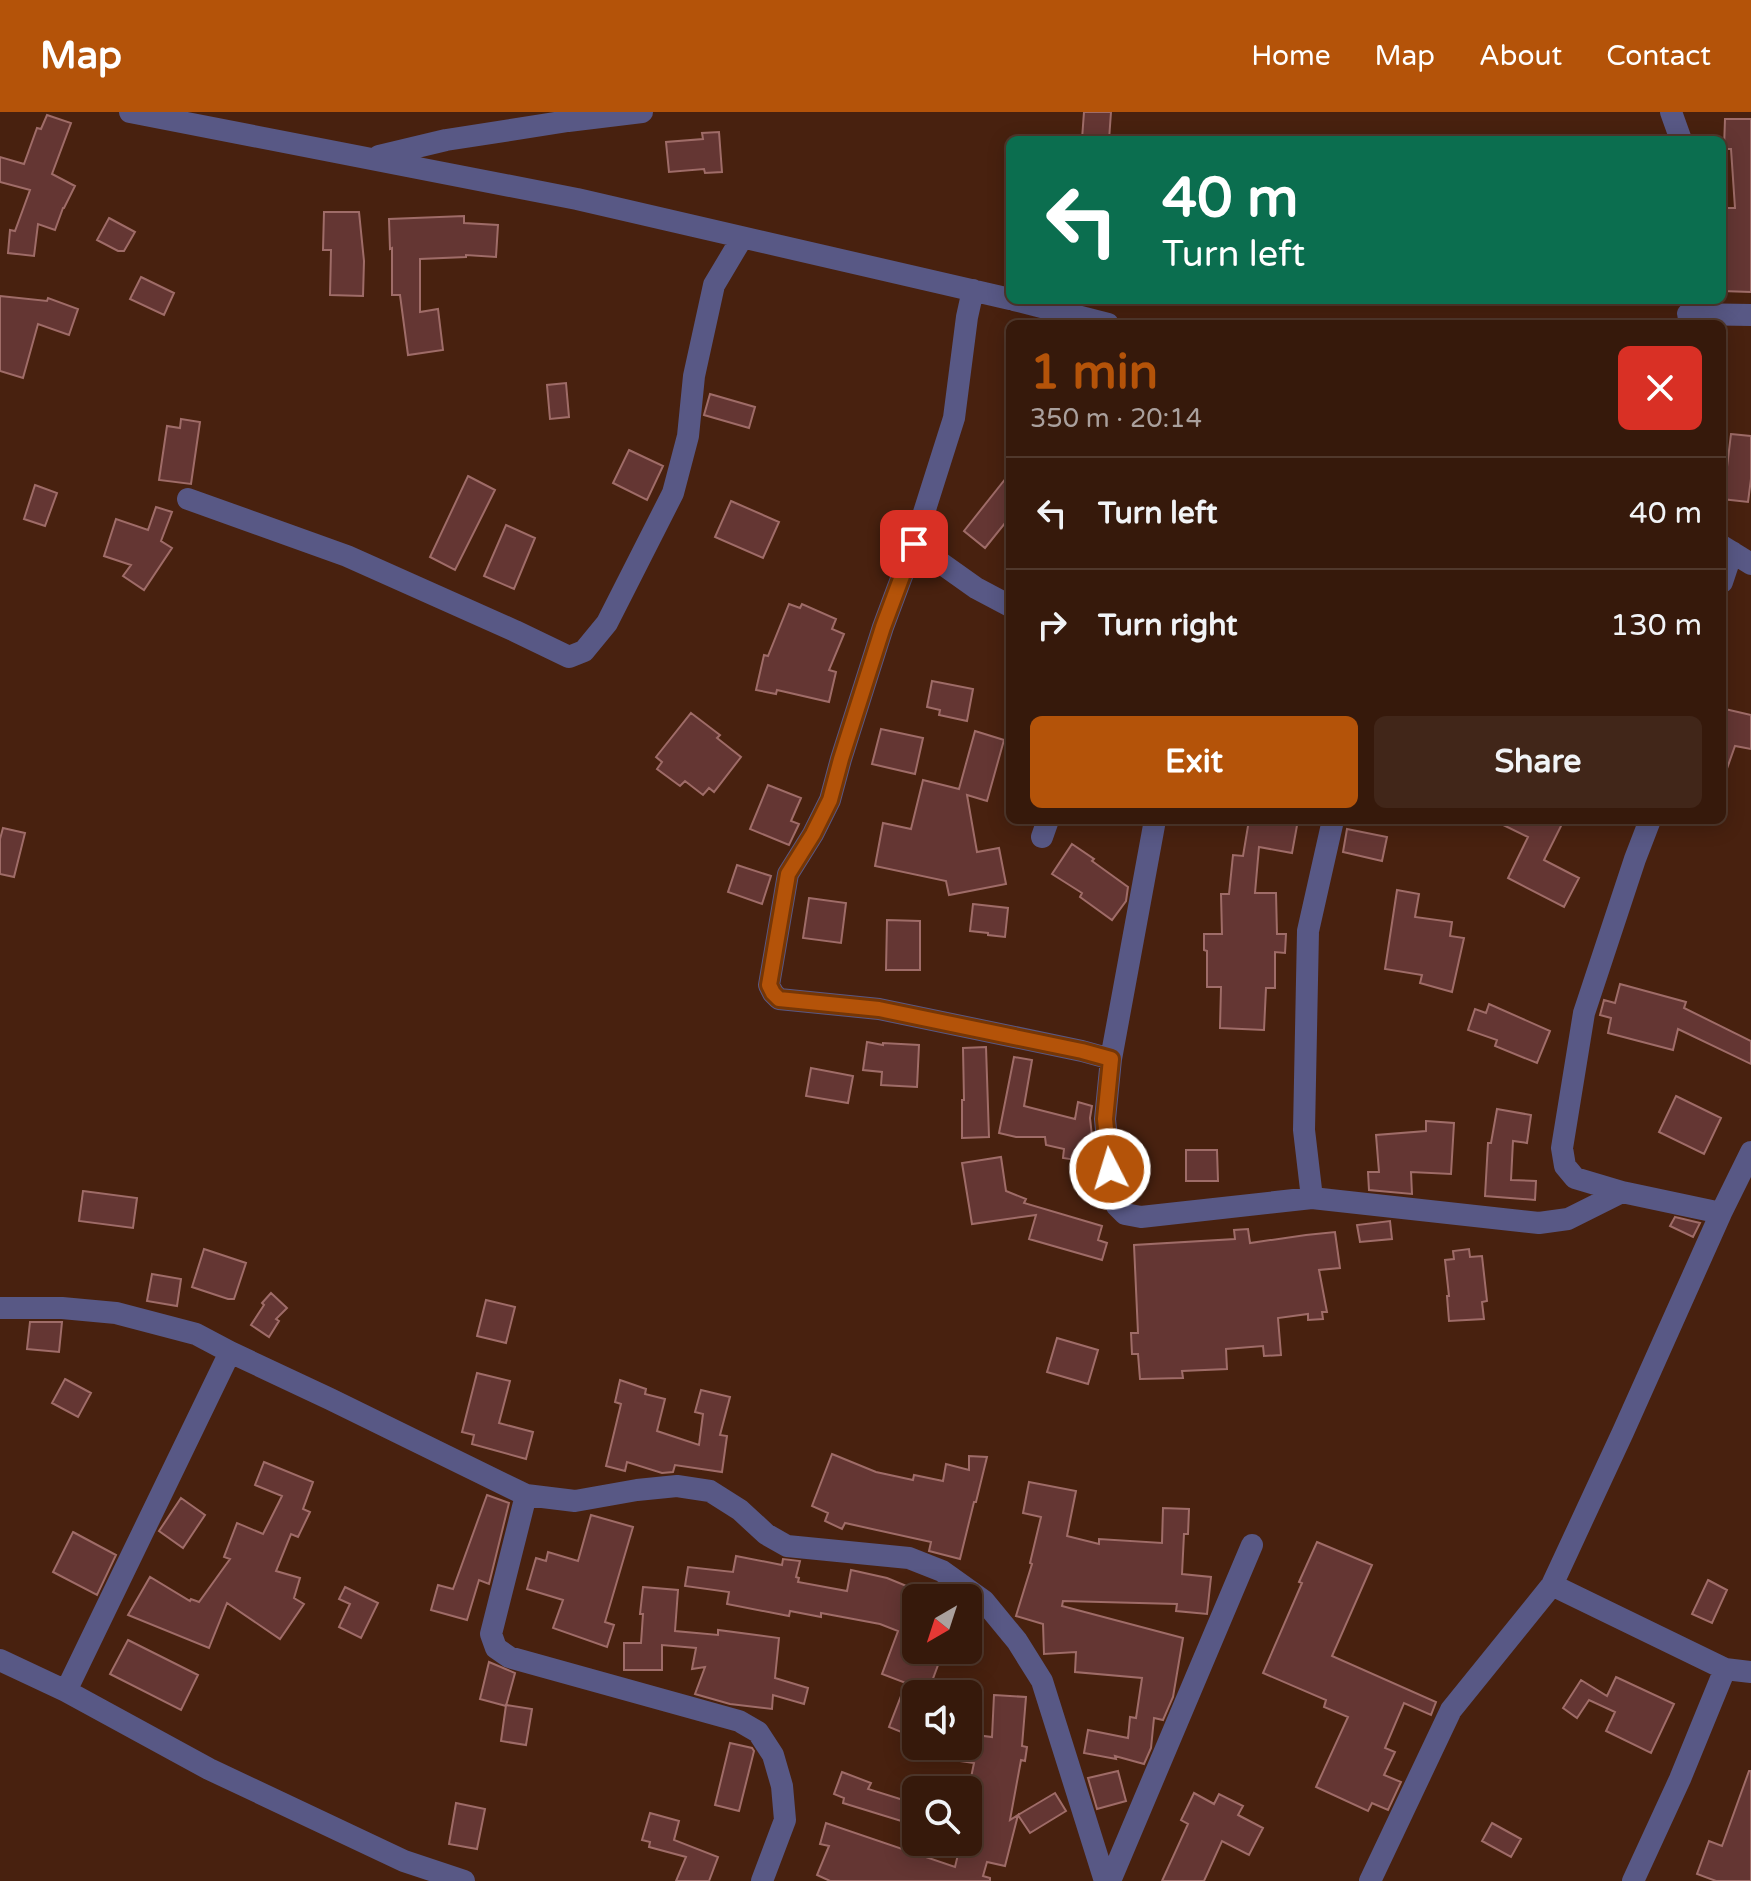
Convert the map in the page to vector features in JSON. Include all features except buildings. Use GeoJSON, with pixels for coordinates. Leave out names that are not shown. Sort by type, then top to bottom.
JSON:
{"type":"FeatureCollection","features":[{"type":"Feature","properties":{"kind":"street"},"geometry":{"type":"LineString","coordinates":[[130,112],[577,199],[1006,298]]}},
{"type":"Feature","properties":{"kind":"street"},"geometry":{"type":"LineString","coordinates":[[370,158],[446,140],[642,112]]}},
{"type":"Feature","properties":{"kind":"street"},"geometry":{"type":"LineString","coordinates":[[1671,112],[1680,136]]}},
{"type":"Feature","properties":{"kind":"street"},"geometry":{"type":"LineString","coordinates":[[188,499],[347,556],[569,657],[576,655],[584,651],[607,623],[673,493],[688,436],[694,376],[714,285],[742,238]]}},
{"type":"Feature","properties":{"kind":"street"},"geometry":{"type":"LineString","coordinates":[[973,290],[954,418],[914,544],[883,627],[830,800],[788,874],[769,985],[779,999],[879,1009],[1111,1059]]}},
{"type":"Feature","properties":{"kind":"street"},"geometry":{"type":"LineString","coordinates":[[1028,304],[1092,320]]}},
{"type":"Feature","properties":{"kind":"street"},"geometry":{"type":"LineString","coordinates":[[1688,313],[1751,315]]}},
{"type":"Feature","properties":{"kind":"street"},"geometry":{"type":"LineString","coordinates":[[914,544],[976,588],[1006,604]]}},
{"type":"Feature","properties":{"kind":"street"},"geometry":{"type":"LineString","coordinates":[[1726,573],[1735,554]]}},
{"type":"Feature","properties":{"kind":"street"},"geometry":{"type":"LineString","coordinates":[[1154,824],[1111,1059],[1105,1119],[1112,1194],[1125,1214],[1141,1217],[1312,1198],[1539,1223],[1568,1219],[1622,1192]]}},
{"type":"Feature","properties":{"kind":"street"},"geometry":{"type":"LineString","coordinates":[[1312,1198],[1304,1130],[1308,931],[1332,824]]}},
{"type":"Feature","properties":{"kind":"street"},"geometry":{"type":"LineString","coordinates":[[1648,824],[1584,1013],[1562,1148],[1565,1166],[1575,1178],[1622,1192],[1734,1201]]}},
{"type":"Feature","properties":{"kind":"street"},"geometry":{"type":"LineString","coordinates":[[1370,1881],[1451,1710],[1552,1585],[1734,1201],[1751,1152]]}},
{"type":"Feature","properties":{"kind":"street"},"geometry":{"type":"LineString","coordinates":[[0,1308],[62,1308],[116,1313],[196,1334],[526,1495],[575,1501],[677,1486],[710,1491],[740,1510],[766,1534],[787,1546],[909,1558],[942,1571],[984,1601],[1017,1641],[1042,1681],[1108,1881]]}},
{"type":"Feature","properties":{"kind":"street"},"geometry":{"type":"LineString","coordinates":[[66,1691],[230,1352]]}},
{"type":"Feature","properties":{"kind":"street"},"geometry":{"type":"LineString","coordinates":[[526,1495],[491,1634],[496,1648],[509,1657],[739,1721],[758,1732],[773,1755],[782,1786],[785,1820],[762,1881]]}},
{"type":"Feature","properties":{"kind":"street"},"geometry":{"type":"LineString","coordinates":[[1108,1881],[1252,1545]]}},
{"type":"Feature","properties":{"kind":"street"},"geometry":{"type":"LineString","coordinates":[[1552,1585],[1725,1669],[1751,1672]]}},
{"type":"Feature","properties":{"kind":"street"},"geometry":{"type":"LineString","coordinates":[[0,1660],[66,1691],[209,1769],[404,1861],[464,1881]]}},
{"type":"Feature","properties":{"kind":"street"},"geometry":{"type":"LineString","coordinates":[[1633,1881],[1680,1779],[1725,1669]]}},
{"type":"Feature","properties":{"kind":"route"},"geometry":{"type":"LineString","coordinates":[[914,544],[883,627],[830,800],[788,874],[769,985],[779,999],[879,1009],[1111,1059],[1105,1119],[1110,1169]]}}]}
